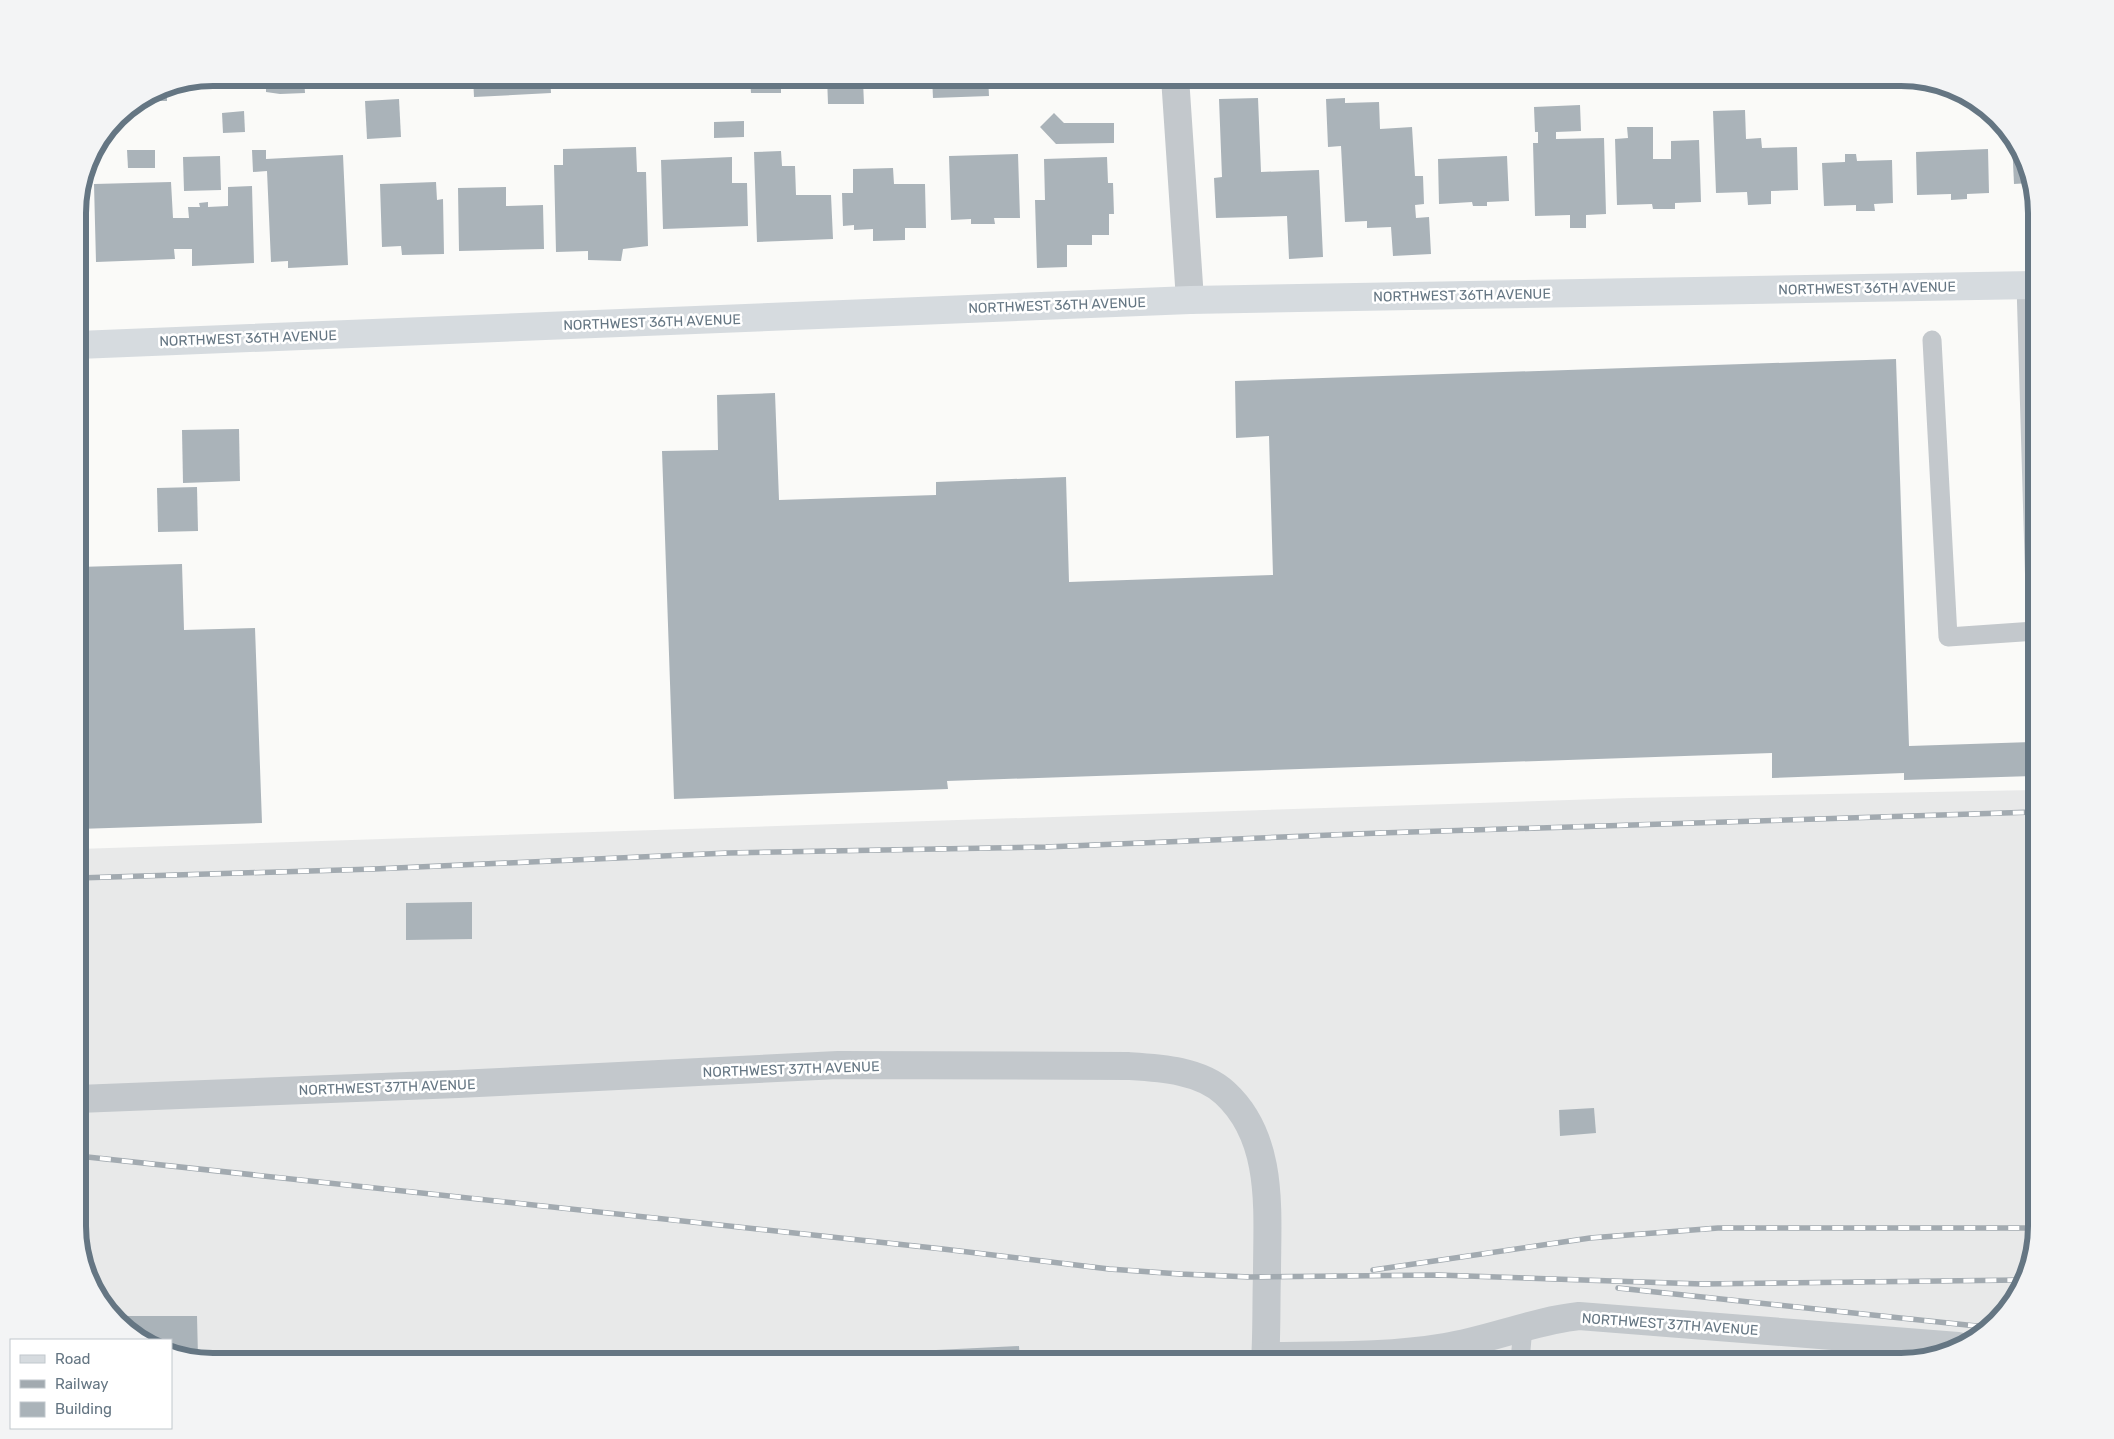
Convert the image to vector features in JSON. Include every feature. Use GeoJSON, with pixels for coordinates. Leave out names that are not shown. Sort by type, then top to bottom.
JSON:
{"type":"FeatureCollection","features":[{"type":"Feature","properties":{"kind":"street"},"geometry":{"type":"LineString","coordinates":[[1176,86],[1190,300]]}},
{"type":"Feature","properties":{"kind":"street","name":"NORTHWEST 36TH AVENUE"},"geometry":{"type":"LineString","coordinates":[[87,345],[1190,300],[2028,285]]}},
{"type":"Feature","properties":{"kind":"street","name":"NORTHWEST 37TH AVENUE"},"geometry":{"type":"LineString","coordinates":[[87,1099],[467,1084],[838,1066],[1128,1066],[1165,1069],[1198,1078],[1225,1093],[1242,1112],[1258,1144],[1263,1163],[1267,1199],[1265,1353]]}},
{"type":"Feature","properties":{"kind":"street","name":"NORTHWEST 37TH AVENUE"},"geometry":{"type":"LineString","coordinates":[[1406,1353],[1468,1343],[1545,1321],[1579,1316],[1944,1345]]}},
{"type":"Feature","properties":{"kind":"lane"},"geometry":{"type":"LineString","coordinates":[[1932,340],[1948,637],[2028,632]]}},
{"type":"Feature","properties":{"kind":"lane"},"geometry":{"type":"LineString","coordinates":[[1521,1353],[1523,1327]]}},
{"type":"Feature","properties":{"kind":"shaded area"},"geometry":{"type":"Polygon","coordinates":[[[2028,790],[2027,1243],[2018,1275],[2002,1303],[1991,1316],[1964,1336],[1934,1348],[1918,1352],[1901,1353],[213,1353],[196,1352],[172,1346],[172,1339],[155,1339],[136,1327],[112,1303],[96,1275],[91,1259],[87,1234],[87,849],[1629,798],[2028,790]]]}},
{"type":"Feature","properties":{"kind":"building"},"geometry":{"type":"Polygon","coordinates":[[[212,86],[212,88],[188,89],[212,86]]]}},
{"type":"Feature","properties":{"kind":"building"},"geometry":{"type":"Polygon","coordinates":[[[266,86],[305,86],[305,93],[280,94],[266,92],[266,86]]]}},
{"type":"Feature","properties":{"kind":"building"},"geometry":{"type":"Polygon","coordinates":[[[370,86],[439,86],[370,88],[370,86]]]}},
{"type":"Feature","properties":{"kind":"building"},"geometry":{"type":"Polygon","coordinates":[[[473,86],[551,86],[551,93],[474,97],[473,86]]]}},
{"type":"Feature","properties":{"kind":"building"},"geometry":{"type":"Polygon","coordinates":[[[750,86],[799,86],[799,88],[781,89],[781,93],[751,93],[750,86]]]}},
{"type":"Feature","properties":{"kind":"building"},"geometry":{"type":"Polygon","coordinates":[[[827,86],[863,86],[864,104],[828,104],[827,86]]]}},
{"type":"Feature","properties":{"kind":"building"},"geometry":{"type":"Polygon","coordinates":[[[932,86],[988,86],[989,96],[933,98],[932,86]]]}},
{"type":"Feature","properties":{"kind":"building"},"geometry":{"type":"Polygon","coordinates":[[[167,95],[167,101],[155,101],[167,95]]]}},
{"type":"Feature","properties":{"kind":"building"},"geometry":{"type":"Polygon","coordinates":[[[1258,98],[1261,172],[1319,170],[1323,257],[1289,259],[1287,216],[1216,218],[1214,178],[1222,177],[1219,99],[1258,98]]]}},
{"type":"Feature","properties":{"kind":"building"},"geometry":{"type":"Polygon","coordinates":[[[1345,98],[1345,103],[1379,102],[1380,129],[1412,127],[1415,176],[1423,176],[1424,204],[1415,205],[1416,218],[1429,217],[1431,254],[1393,256],[1391,227],[1367,228],[1367,221],[1345,222],[1341,146],[1328,147],[1326,99],[1345,98]]]}},
{"type":"Feature","properties":{"kind":"building"},"geometry":{"type":"Polygon","coordinates":[[[399,99],[401,137],[367,139],[365,101],[399,99]]]}},
{"type":"Feature","properties":{"kind":"building"},"geometry":{"type":"Polygon","coordinates":[[[1580,105],[1581,131],[1556,132],[1556,139],[1604,138],[1606,214],[1586,215],[1586,228],[1570,228],[1570,215],[1535,216],[1533,143],[1538,143],[1538,132],[1535,132],[1534,107],[1580,105]]]}},
{"type":"Feature","properties":{"kind":"building"},"geometry":{"type":"Polygon","coordinates":[[[1745,110],[1746,139],[1761,138],[1762,148],[1797,147],[1798,190],[1771,191],[1771,204],[1748,205],[1747,192],[1716,193],[1713,111],[1745,110]]]}},
{"type":"Feature","properties":{"kind":"building"},"geometry":{"type":"Polygon","coordinates":[[[244,111],[245,132],[223,133],[222,113],[244,111]]]}},
{"type":"Feature","properties":{"kind":"building"},"geometry":{"type":"Polygon","coordinates":[[[1054,113],[1064,123],[1114,123],[1114,143],[1056,144],[1040,127],[1054,113]]]}},
{"type":"Feature","properties":{"kind":"building"},"geometry":{"type":"Polygon","coordinates":[[[744,121],[744,137],[714,138],[714,122],[744,121]]]}},
{"type":"Feature","properties":{"kind":"building"},"geometry":{"type":"Polygon","coordinates":[[[1627,127],[1653,127],[1653,159],[1671,159],[1671,141],[1699,140],[1701,202],[1675,203],[1675,209],[1653,209],[1652,204],[1617,205],[1615,139],[1628,138],[1627,127]]]}},
{"type":"Feature","properties":{"kind":"building"},"geometry":{"type":"Polygon","coordinates":[[[636,147],[637,172],[646,172],[648,246],[623,249],[621,261],[588,260],[588,251],[556,252],[554,165],[563,165],[563,149],[636,147]]]}},
{"type":"Feature","properties":{"kind":"building"},"geometry":{"type":"Polygon","coordinates":[[[1988,149],[1989,193],[1967,194],[1967,199],[1951,200],[1951,194],[1917,195],[1916,152],[1988,149]]]}},
{"type":"Feature","properties":{"kind":"building"},"geometry":{"type":"Polygon","coordinates":[[[127,150],[155,150],[155,168],[128,168],[127,150]]]}},
{"type":"Feature","properties":{"kind":"building"},"geometry":{"type":"Polygon","coordinates":[[[252,150],[266,150],[266,159],[343,155],[348,265],[288,268],[288,261],[271,262],[267,171],[253,172],[252,150]]]}},
{"type":"Feature","properties":{"kind":"building"},"geometry":{"type":"Polygon","coordinates":[[[781,151],[782,166],[795,166],[796,195],[831,195],[833,239],[757,242],[754,152],[781,151]]]}},
{"type":"Feature","properties":{"kind":"building"},"geometry":{"type":"Polygon","coordinates":[[[2013,153],[2024,183],[2014,184],[2013,153]]]}},
{"type":"Feature","properties":{"kind":"building"},"geometry":{"type":"Polygon","coordinates":[[[1018,154],[1020,218],[994,218],[995,224],[971,224],[971,219],[951,220],[949,156],[1018,154]]]}},
{"type":"Feature","properties":{"kind":"building"},"geometry":{"type":"Polygon","coordinates":[[[1845,154],[1856,154],[1857,161],[1892,160],[1893,203],[1874,204],[1875,211],[1856,211],[1856,205],[1824,206],[1822,163],[1845,162],[1845,154]]]}},
{"type":"Feature","properties":{"kind":"building"},"geometry":{"type":"Polygon","coordinates":[[[220,156],[221,190],[184,191],[183,157],[220,156]]]}},
{"type":"Feature","properties":{"kind":"building"},"geometry":{"type":"Polygon","coordinates":[[[1507,156],[1509,201],[1487,202],[1487,206],[1473,206],[1472,202],[1439,204],[1438,159],[1507,156]]]}},
{"type":"Feature","properties":{"kind":"building"},"geometry":{"type":"Polygon","coordinates":[[[732,157],[732,183],[747,183],[748,226],[663,229],[661,160],[732,157]]]}},
{"type":"Feature","properties":{"kind":"building"},"geometry":{"type":"Polygon","coordinates":[[[1107,157],[1108,183],[1113,183],[1114,214],[1109,214],[1109,235],[1092,235],[1092,245],[1067,245],[1067,267],[1037,268],[1035,200],[1045,200],[1044,159],[1107,157]]]}},
{"type":"Feature","properties":{"kind":"building"},"geometry":{"type":"Polygon","coordinates":[[[893,168],[894,184],[925,184],[926,228],[905,228],[905,240],[873,241],[873,229],[854,230],[854,225],[843,226],[842,193],[853,193],[853,169],[893,168]]]}},
{"type":"Feature","properties":{"kind":"building"},"geometry":{"type":"Polygon","coordinates":[[[171,182],[173,218],[189,218],[188,207],[200,207],[199,203],[208,202],[208,207],[228,206],[228,187],[252,186],[254,263],[192,266],[192,249],[174,249],[175,259],[96,262],[94,184],[171,182]]]}},
{"type":"Feature","properties":{"kind":"building"},"geometry":{"type":"Polygon","coordinates":[[[436,182],[437,200],[443,199],[444,254],[402,255],[401,246],[382,247],[380,184],[436,182]]]}},
{"type":"Feature","properties":{"kind":"building"},"geometry":{"type":"Polygon","coordinates":[[[506,187],[506,206],[543,205],[544,249],[459,251],[458,188],[506,187]]]}},
{"type":"Feature","properties":{"kind":"building"},"geometry":{"type":"Polygon","coordinates":[[[1896,359],[1909,746],[2028,742],[2028,776],[1904,780],[1904,773],[1772,778],[1772,753],[947,781],[948,789],[674,799],[662,451],[718,450],[717,395],[775,393],[779,500],[936,495],[936,482],[1066,477],[1069,582],[1273,575],[1269,436],[1236,438],[1235,381],[1896,359]]]}},
{"type":"Feature","properties":{"kind":"building"},"geometry":{"type":"Polygon","coordinates":[[[239,429],[240,481],[183,483],[182,430],[239,429]]]}},
{"type":"Feature","properties":{"kind":"building"},"geometry":{"type":"Polygon","coordinates":[[[197,487],[198,531],[158,532],[157,488],[197,487]]]}},
{"type":"Feature","properties":{"kind":"building"},"geometry":{"type":"Polygon","coordinates":[[[182,564],[184,630],[255,628],[262,823],[87,829],[87,567],[182,564]]]}},
{"type":"Feature","properties":{"kind":"building"},"geometry":{"type":"Polygon","coordinates":[[[472,902],[472,939],[406,940],[406,903],[472,902]]]}},
{"type":"Feature","properties":{"kind":"building"},"geometry":{"type":"Polygon","coordinates":[[[1594,1108],[1596,1133],[1560,1136],[1559,1110],[1594,1108]]]}},
{"type":"Feature","properties":{"kind":"building"},"geometry":{"type":"Polygon","coordinates":[[[123,1316],[197,1316],[198,1352],[172,1346],[172,1339],[155,1339],[123,1316]]]}},
{"type":"Feature","properties":{"kind":"building"},"geometry":{"type":"Polygon","coordinates":[[[1019,1346],[1019,1353],[936,1353],[936,1350],[1019,1346]]]}},
{"type":"Feature","properties":{"kind":"building"},"geometry":{"type":"Polygon","coordinates":[[[1837,1352],[1837,1353],[1790,1353],[1837,1352]]]}},
{"type":"Feature","properties":{"kind":"railway"},"geometry":{"type":"LineString","coordinates":[[87,878],[374,869],[728,853],[1046,847],[1380,833],[2028,812]]}},
{"type":"Feature","properties":{"kind":"railway"},"geometry":{"type":"LineString","coordinates":[[87,1157],[943,1249],[1109,1269],[1180,1274],[1250,1277],[1438,1275],[1702,1284],[2016,1280]]}},
{"type":"Feature","properties":{"kind":"railway"},"geometry":{"type":"LineString","coordinates":[[1373,1270],[1590,1238],[1718,1228],[2028,1228]]}},
{"type":"Feature","properties":{"kind":"railway"},"geometry":{"type":"LineString","coordinates":[[1618,1288],[1979,1326]]}}]}
